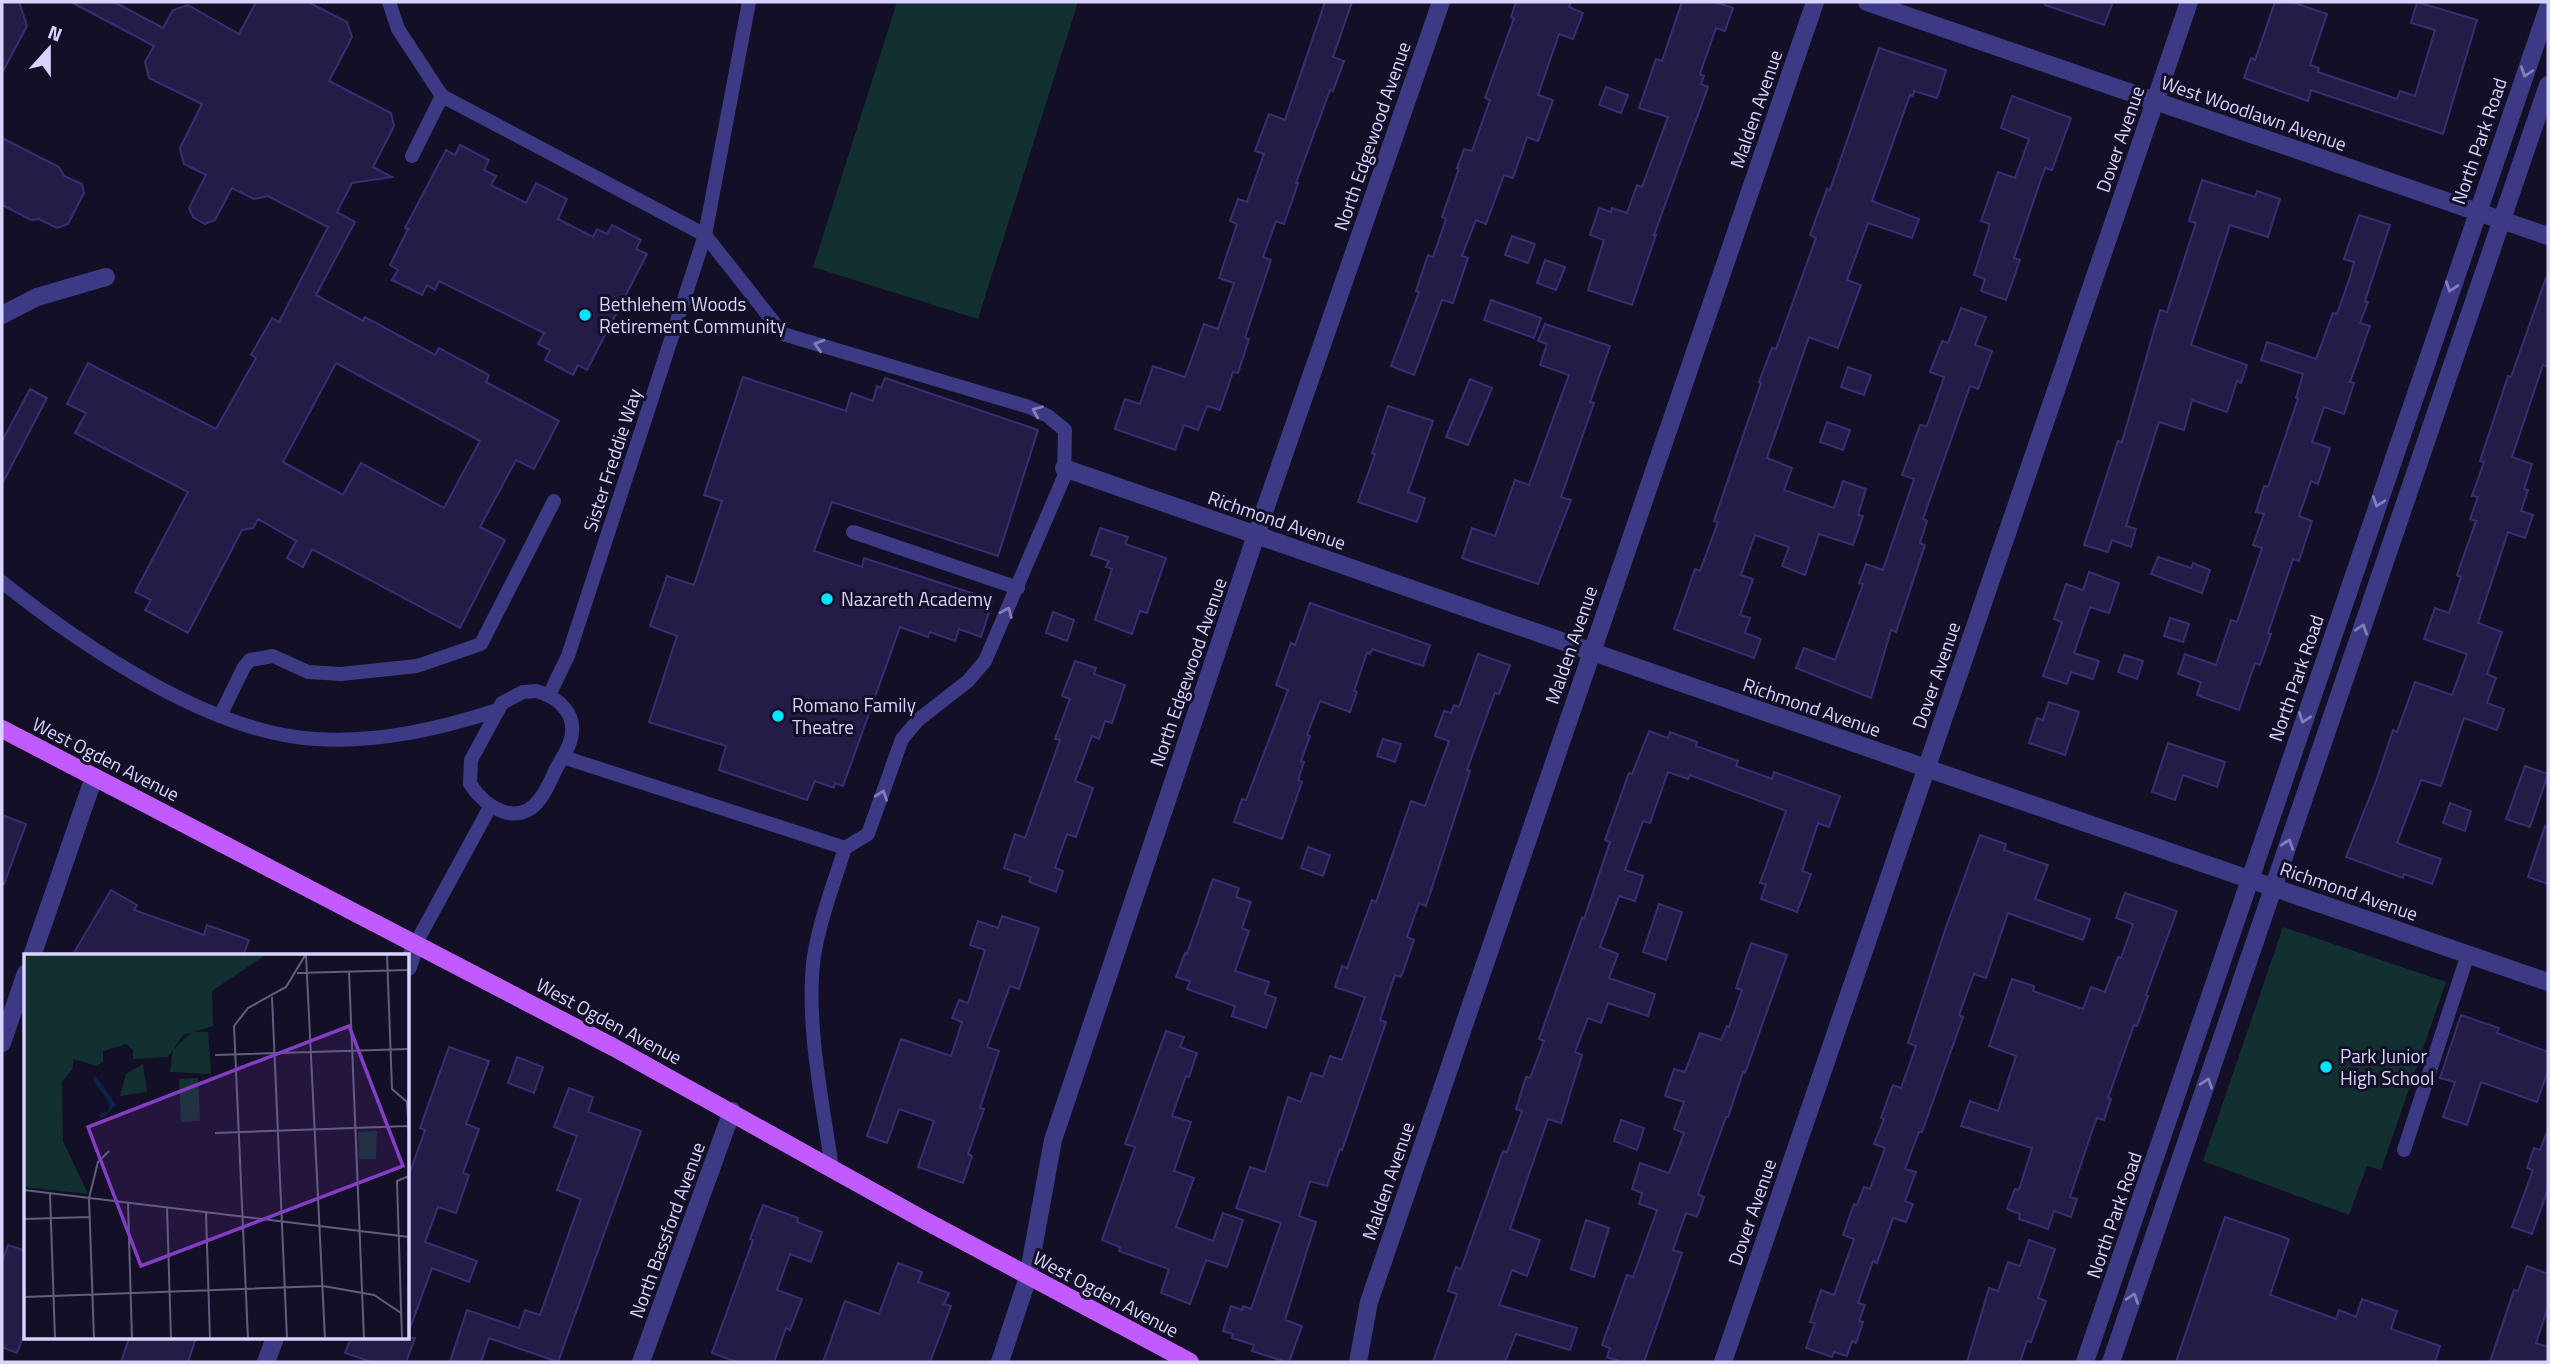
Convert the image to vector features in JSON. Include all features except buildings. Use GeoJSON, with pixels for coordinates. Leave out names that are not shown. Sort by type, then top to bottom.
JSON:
{"type":"FeatureCollection","features":[{"type":"Feature","properties":{"kind":"main road","name":"West Ogden Avenue"},"geometry":{"type":"LineString","coordinates":[[2,729],[416,943],[732,1111],[1028,1277],[1190,1362]]}},
{"type":"Feature","properties":{"kind":"street","name":"North Edgewood Avenue"},"geometry":{"type":"LineString","coordinates":[[1000,1362],[1028,1277],[1053,1140],[1256,535],[1441,2]]}},
{"type":"Feature","properties":{"kind":"street","name":"Malden Avenue"},"geometry":{"type":"LineString","coordinates":[[1358,1362],[1369,1302],[1815,2]]}},
{"type":"Feature","properties":{"kind":"street","name":"West Woodlawn Avenue"},"geometry":{"type":"LineString","coordinates":[[1867,2],[2548,236]]}},
{"type":"Feature","properties":{"kind":"street","name":"Dover Avenue"},"geometry":{"type":"LineString","coordinates":[[1723,1362],[2189,2]]}},
{"type":"Feature","properties":{"kind":"street","name":"North Park Road"},"geometry":{"type":"LineString","coordinates":[[2085,1362],[2548,8]]}},
{"type":"Feature","properties":{"kind":"street"},"geometry":{"type":"LineString","coordinates":[[2110,1362],[2548,85]]}},
{"type":"Feature","properties":{"kind":"street"},"geometry":{"type":"LineString","coordinates":[[2,315],[37,297],[107,277]]}},
{"type":"Feature","properties":{"kind":"street","name":"Richmond Avenue"},"geometry":{"type":"LineString","coordinates":[[1064,468],[2548,982]]}},
{"type":"Feature","properties":{"kind":"street"},"geometry":{"type":"LineString","coordinates":[[33,954],[94,777]]}},
{"type":"Feature","properties":{"kind":"street"},"geometry":{"type":"LineString","coordinates":[[410,961],[416,943]]}},
{"type":"Feature","properties":{"kind":"street"},"geometry":{"type":"LineString","coordinates":[[2,1044],[24,979]]}},
{"type":"Feature","properties":{"kind":"street","name":"North Bassford Avenue"},"geometry":{"type":"LineString","coordinates":[[641,1362],[732,1111]]}},
{"type":"Feature","properties":{"kind":"street"},"geometry":{"type":"LineString","coordinates":[[267,1362],[274,1340]]}},
{"type":"Feature","properties":{"kind":"lane"},"geometry":{"type":"LineString","coordinates":[[389,2],[398,29],[442,96],[705,235],[783,334],[1006,400],[1048,416],[1065,430],[1064,477],[985,661],[968,681],[918,720],[902,739],[868,834],[845,848],[820,924],[814,958],[814,1028],[832,1169]]}},
{"type":"Feature","properties":{"kind":"lane","name":"Sister Freddie Way"},"geometry":{"type":"LineString","coordinates":[[550,695],[568,656],[705,235],[749,2]]}},
{"type":"Feature","properties":{"kind":"lane"},"geometry":{"type":"LineString","coordinates":[[412,156],[442,96]]}},
{"type":"Feature","properties":{"kind":"lane"},"geometry":{"type":"LineString","coordinates":[[220,716],[250,660],[273,656],[308,672],[341,674],[417,666],[481,644],[554,501]]}},
{"type":"Feature","properties":{"kind":"lane"},"geometry":{"type":"LineString","coordinates":[[853,532],[1018,588]]}},
{"type":"Feature","properties":{"kind":"lane"},"geometry":{"type":"LineString","coordinates":[[2,582],[30,605],[154,685],[244,726],[283,735],[349,740],[395,736],[454,724],[498,710]]}},
{"type":"Feature","properties":{"kind":"lane"},"geometry":{"type":"LineString","coordinates":[[536,691],[550,695],[562,703],[572,726],[571,741],[540,800],[530,809],[518,813],[503,813],[489,807],[470,784],[469,772],[471,760],[498,710],[502,703],[523,692],[536,691]]}},
{"type":"Feature","properties":{"kind":"lane"},"geometry":{"type":"LineString","coordinates":[[562,757],[845,848]]}},
{"type":"Feature","properties":{"kind":"lane"},"geometry":{"type":"LineString","coordinates":[[416,943],[489,807]]}},
{"type":"Feature","properties":{"kind":"lane"},"geometry":{"type":"LineString","coordinates":[[2404,1150],[2468,954]]}},
{"type":"Feature","properties":{"kind":"green space"},"geometry":{"type":"Polygon","coordinates":[[[897,2],[1078,2],[978,319],[813,267],[897,2]]]}},
{"type":"Feature","properties":{"kind":"green space"},"geometry":{"type":"Polygon","coordinates":[[[2283,927],[2446,982],[2381,1170],[2367,1166],[2349,1215],[2203,1161],[2283,927]]]}},
{"type":"Feature","properties":{"kind":"place","name":"Bethlehem Woods Retirement Community"},"geometry":{"type":"Point","coordinates":[585,315]}},
{"type":"Feature","properties":{"kind":"place","name":"Nazareth Academy"},"geometry":{"type":"Point","coordinates":[827,599]}},
{"type":"Feature","properties":{"kind":"place","name":"Romano Family Theatre"},"geometry":{"type":"Point","coordinates":[778,716]}},
{"type":"Feature","properties":{"kind":"place","name":"Park Junior High School"},"geometry":{"type":"Point","coordinates":[2326,1067]}}]}
